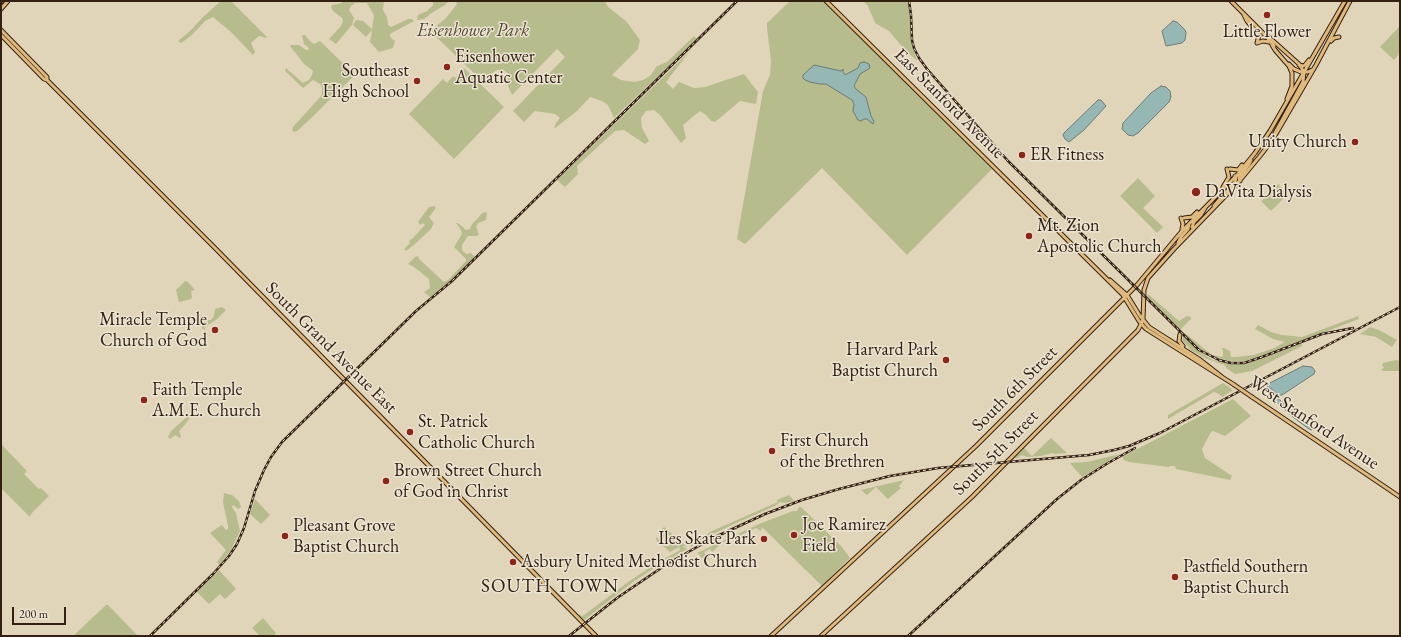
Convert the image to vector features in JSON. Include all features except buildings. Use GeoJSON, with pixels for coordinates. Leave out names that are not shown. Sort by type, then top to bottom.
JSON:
{"type":"FeatureCollection","features":[{"type":"Feature","properties":{"kind":"main road"},"geometry":{"type":"LineString","coordinates":[[1,9],[8,1]]}},
{"type":"Feature","properties":{"kind":"main road","name":"East Stanford Avenue"},"geometry":{"type":"LineString","coordinates":[[826,1],[1126,296],[1148,330],[1233,384]]}},
{"type":"Feature","properties":{"kind":"main road"},"geometry":{"type":"LineString","coordinates":[[1231,1],[1265,35],[1275,50],[1289,66],[1293,78],[1292,86],[1282,111]]}},
{"type":"Feature","properties":{"kind":"main road"},"geometry":{"type":"LineString","coordinates":[[1282,111],[1345,1]]}},
{"type":"Feature","properties":{"kind":"main road"},"geometry":{"type":"LineString","coordinates":[[1142,322],[1145,286],[1148,278],[1177,245],[1240,181],[1266,149],[1314,69],[1350,1]]}},
{"type":"Feature","properties":{"kind":"main road"},"geometry":{"type":"LineString","coordinates":[[1244,14],[1247,21],[1259,34],[1260,38],[1258,43],[1264,40],[1271,44],[1294,69],[1304,72],[1314,69]]}},
{"type":"Feature","properties":{"kind":"main road","name":"South Grand Avenue East"},"geometry":{"type":"LineString","coordinates":[[1,29],[47,77],[47,80]]}},
{"type":"Feature","properties":{"kind":"main road","name":"South Grand Avenue East"},"geometry":{"type":"LineString","coordinates":[[1,35],[215,248],[596,636]]}},
{"type":"Feature","properties":{"kind":"main road"},"geometry":{"type":"LineString","coordinates":[[1265,35],[1299,64],[1304,72],[1303,82],[1276,130],[1273,139]]}},
{"type":"Feature","properties":{"kind":"main road"},"geometry":{"type":"LineString","coordinates":[[1319,59],[1331,39],[1339,37]]}},
{"type":"Feature","properties":{"kind":"main road"},"geometry":{"type":"LineString","coordinates":[[1299,64],[1303,66],[1306,65],[1317,45],[1323,39]]}},
{"type":"Feature","properties":{"kind":"main road","name":"South 6th Street"},"geometry":{"type":"LineString","coordinates":[[771,636],[956,465],[1126,296],[1182,231],[1236,176],[1261,145],[1282,111]]}},
{"type":"Feature","properties":{"kind":"main road"},"geometry":{"type":"LineString","coordinates":[[1240,181],[1240,177],[1249,164],[1251,157]]}},
{"type":"Feature","properties":{"kind":"main road"},"geometry":{"type":"LineString","coordinates":[[1220,192],[1229,177],[1229,169],[1238,170],[1251,157]]}},
{"type":"Feature","properties":{"kind":"main road"},"geometry":{"type":"LineString","coordinates":[[1210,212],[1235,182],[1236,176]]}},
{"type":"Feature","properties":{"kind":"main road"},"geometry":{"type":"LineString","coordinates":[[1182,231],[1183,218],[1192,217],[1204,205],[1212,200]]}},
{"type":"Feature","properties":{"kind":"main road"},"geometry":{"type":"LineString","coordinates":[[1192,227],[1206,206]]}},
{"type":"Feature","properties":{"kind":"main road"},"geometry":{"type":"LineString","coordinates":[[1177,245],[1181,237],[1188,229],[1189,224]]}},
{"type":"Feature","properties":{"kind":"main road","name":"East Stanford Avenue"},"geometry":{"type":"LineString","coordinates":[[1142,322],[1194,356],[1222,377]]}},
{"type":"Feature","properties":{"kind":"main road","name":"South 5th Street"},"geometry":{"type":"LineString","coordinates":[[821,636],[972,497],[1132,335],[1142,322]]}},
{"type":"Feature","properties":{"kind":"main road"},"geometry":{"type":"LineString","coordinates":[[1132,335],[1141,330],[1148,330]]}},
{"type":"Feature","properties":{"kind":"main road"},"geometry":{"type":"LineString","coordinates":[[1180,334],[1180,344],[1193,353],[1194,356]]}},
{"type":"Feature","properties":{"kind":"main road","name":"West Stanford Avenue"},"geometry":{"type":"LineString","coordinates":[[1233,384],[1400,497]]}},
{"type":"Feature","properties":{"kind":"green space"},"geometry":{"type":"Polygon","coordinates":[[[221,1],[231,1],[267,37],[259,36],[251,43],[255,52],[253,55],[232,33],[213,17],[205,21],[191,36],[181,43],[178,41],[221,1]]]}},
{"type":"Feature","properties":{"kind":"green space"},"geometry":{"type":"Polygon","coordinates":[[[342,1],[384,1],[383,10],[387,17],[388,25],[391,27],[408,19],[412,19],[414,21],[390,34],[390,37],[395,41],[393,48],[379,52],[370,42],[372,30],[366,37],[353,25],[356,20],[363,21],[372,29],[374,15],[367,3],[355,3],[349,10],[354,18],[352,25],[336,44],[329,39],[341,26],[343,21],[331,7],[332,5],[342,3],[342,1]]]}},
{"type":"Feature","properties":{"kind":"green space"},"geometry":{"type":"Polygon","coordinates":[[[433,1],[449,1],[424,19],[417,20],[418,15],[427,11],[433,5],[433,1]]]}},
{"type":"Feature","properties":{"kind":"green space","name":"Eisenhower Park"},"geometry":{"type":"Polygon","coordinates":[[[456,1],[605,1],[608,7],[626,21],[640,40],[638,49],[612,75],[621,80],[634,82],[643,80],[650,76],[657,66],[667,62],[694,36],[697,39],[614,118],[608,105],[602,101],[590,97],[577,111],[554,129],[560,118],[555,114],[535,111],[524,122],[513,111],[565,57],[557,49],[512,95],[506,81],[511,76],[504,70],[497,70],[483,82],[430,31],[446,18],[457,4],[456,1]]]}},
{"type":"Feature","properties":{"kind":"green space"},"geometry":{"type":"Polygon","coordinates":[[[790,1],[823,1],[992,169],[907,255],[822,168],[745,244],[737,239],[763,91],[770,75],[771,61],[767,23],[790,1]]]}},
{"type":"Feature","properties":{"kind":"green space"},"geometry":{"type":"Polygon","coordinates":[[[863,1],[908,1],[910,11],[911,40],[917,61],[905,50],[889,31],[875,23],[868,6],[863,1]]]}},
{"type":"Feature","properties":{"kind":"green space"},"geometry":{"type":"Polygon","coordinates":[[[1400,26],[1400,51],[1394,60],[1380,47],[1400,26]]]}},
{"type":"Feature","properties":{"kind":"green space"},"geometry":{"type":"Polygon","coordinates":[[[302,35],[305,35],[314,44],[320,41],[355,75],[306,123],[294,132],[292,130],[293,127],[322,93],[322,87],[320,84],[313,80],[303,88],[285,71],[286,68],[303,83],[309,80],[312,75],[313,71],[304,64],[290,46],[299,45],[308,50],[309,48],[304,44],[302,35]]]}},
{"type":"Feature","properties":{"kind":"green space"},"geometry":{"type":"Polygon","coordinates":[[[690,51],[666,82],[673,89],[679,82],[694,88],[705,87],[744,74],[758,92],[756,104],[740,101],[715,122],[711,121],[700,111],[683,125],[686,138],[681,143],[660,115],[654,110],[646,111],[641,118],[642,128],[649,141],[645,144],[624,130],[615,131],[577,166],[578,174],[565,187],[557,180],[690,51]]]}},
{"type":"Feature","properties":{"kind":"green space"},"geometry":{"type":"Polygon","coordinates":[[[464,68],[504,107],[454,159],[409,114],[443,79],[447,83],[453,76],[455,78],[464,68]]]}},
{"type":"Feature","properties":{"kind":"green space"},"geometry":{"type":"Polygon","coordinates":[[[1138,178],[1155,196],[1143,208],[1163,227],[1157,233],[1120,196],[1138,178]]]}},
{"type":"Feature","properties":{"kind":"green space"},"geometry":{"type":"Polygon","coordinates":[[[1278,184],[1288,194],[1271,211],[1261,201],[1278,184]]]}},
{"type":"Feature","properties":{"kind":"green space"},"geometry":{"type":"Polygon","coordinates":[[[434,206],[436,208],[429,217],[434,223],[431,229],[406,251],[404,249],[410,243],[409,242],[411,239],[425,225],[423,223],[420,225],[418,222],[429,207],[434,206]]]}},
{"type":"Feature","properties":{"kind":"green space"},"geometry":{"type":"Polygon","coordinates":[[[485,212],[487,213],[486,220],[478,223],[476,227],[479,235],[468,236],[462,245],[462,250],[466,254],[471,253],[474,256],[473,259],[448,283],[430,297],[424,292],[430,288],[429,279],[408,264],[418,256],[419,259],[444,282],[448,280],[466,261],[466,259],[454,247],[462,234],[456,223],[466,230],[470,229],[481,214],[485,212]]]}},
{"type":"Feature","properties":{"kind":"green space"},"geometry":{"type":"Polygon","coordinates":[[[185,281],[188,282],[195,290],[191,291],[191,299],[179,302],[176,290],[185,281]]]}},
{"type":"Feature","properties":{"kind":"green space"},"geometry":{"type":"Polygon","coordinates":[[[1148,294],[1179,321],[1187,316],[1191,317],[1191,319],[1180,330],[1147,297],[1148,294]]]}},
{"type":"Feature","properties":{"kind":"green space"},"geometry":{"type":"Polygon","coordinates":[[[222,307],[226,310],[216,320],[205,327],[205,330],[203,329],[200,316],[202,316],[205,320],[211,320],[214,316],[215,309],[222,307]]]}},
{"type":"Feature","properties":{"kind":"green space"},"geometry":{"type":"Polygon","coordinates":[[[1358,316],[1359,319],[1265,355],[1244,361],[1231,361],[1212,357],[1202,351],[1184,335],[1185,333],[1212,355],[1223,357],[1222,348],[1224,348],[1230,351],[1231,357],[1236,357],[1254,355],[1274,348],[1285,342],[1273,339],[1255,329],[1258,325],[1271,332],[1282,335],[1302,337],[1358,316]]]}},
{"type":"Feature","properties":{"kind":"green space"},"geometry":{"type":"Polygon","coordinates":[[[1370,327],[1379,330],[1397,340],[1392,347],[1376,337],[1360,334],[1370,327]]]}},
{"type":"Feature","properties":{"kind":"green space"},"geometry":{"type":"Polygon","coordinates":[[[1183,336],[1202,354],[1213,360],[1228,363],[1247,363],[1302,343],[1302,346],[1252,371],[1235,374],[1226,368],[1225,365],[1207,359],[1192,351],[1182,340],[1183,336]]]}},
{"type":"Feature","properties":{"kind":"green space"},"geometry":{"type":"Polygon","coordinates":[[[1396,360],[1400,361],[1400,371],[1381,370],[1384,367],[1382,366],[1383,363],[1396,360]]]}},
{"type":"Feature","properties":{"kind":"green space"},"geometry":{"type":"Polygon","coordinates":[[[1223,383],[1233,390],[1222,397],[1214,392],[1168,419],[1168,415],[1223,383]]]}},
{"type":"Feature","properties":{"kind":"green space"},"geometry":{"type":"Polygon","coordinates":[[[1233,399],[1251,416],[1225,436],[1213,431],[1211,432],[1202,449],[1205,458],[1232,476],[1230,480],[1176,469],[1175,466],[1169,467],[1129,462],[1124,460],[1122,457],[1233,399]]]}},
{"type":"Feature","properties":{"kind":"green space"},"geometry":{"type":"Polygon","coordinates":[[[197,408],[198,411],[195,412],[179,431],[181,436],[180,438],[175,435],[170,439],[168,437],[171,431],[197,408]]]}},
{"type":"Feature","properties":{"kind":"green space"},"geometry":{"type":"Polygon","coordinates":[[[1051,438],[1067,453],[1052,453],[1041,456],[1027,457],[1022,455],[1013,459],[1024,448],[1032,456],[1051,438]]]}},
{"type":"Feature","properties":{"kind":"green space"},"geometry":{"type":"Polygon","coordinates":[[[1,444],[27,471],[24,474],[39,489],[41,488],[49,496],[31,514],[30,517],[1,488],[1,444]]]}},
{"type":"Feature","properties":{"kind":"green space"},"geometry":{"type":"Polygon","coordinates":[[[1120,454],[1082,477],[1070,463],[1087,462],[1120,454]]]}},
{"type":"Feature","properties":{"kind":"green space"},"geometry":{"type":"Polygon","coordinates":[[[904,480],[899,486],[901,488],[888,499],[876,487],[867,495],[861,490],[904,480]]]}},
{"type":"Feature","properties":{"kind":"green space"},"geometry":{"type":"Polygon","coordinates":[[[224,493],[232,495],[239,501],[240,508],[238,509],[233,505],[232,507],[236,513],[240,531],[231,550],[219,565],[217,562],[226,550],[210,533],[222,525],[226,530],[228,529],[223,502],[224,493]]]}},
{"type":"Feature","properties":{"kind":"green space"},"geometry":{"type":"Polygon","coordinates":[[[789,495],[794,501],[785,503],[780,502],[775,506],[705,538],[691,547],[688,542],[693,539],[695,541],[712,531],[778,502],[777,500],[789,495]]]}},
{"type":"Feature","properties":{"kind":"green space"},"geometry":{"type":"Polygon","coordinates":[[[255,499],[270,515],[261,524],[250,514],[255,499]]]}},
{"type":"Feature","properties":{"kind":"green space"},"geometry":{"type":"Polygon","coordinates":[[[799,507],[801,507],[841,546],[850,558],[822,586],[762,527],[761,531],[756,528],[731,540],[723,542],[712,552],[710,549],[704,552],[709,559],[706,562],[699,555],[702,556],[697,553],[759,524],[793,511],[797,511],[799,507]]]}},
{"type":"Feature","properties":{"kind":"green space"},"geometry":{"type":"Polygon","coordinates":[[[664,527],[687,547],[683,546],[687,549],[633,582],[584,620],[576,613],[582,616],[584,615],[631,580],[680,550],[679,547],[670,552],[657,541],[657,537],[665,546],[669,546],[660,533],[658,533],[664,527]]]}},
{"type":"Feature","properties":{"kind":"green space"},"geometry":{"type":"Polygon","coordinates":[[[219,570],[236,589],[225,599],[220,594],[209,604],[197,592],[219,570]]]}},
{"type":"Feature","properties":{"kind":"green space"},"geometry":{"type":"Polygon","coordinates":[[[106,605],[108,605],[138,636],[73,636],[106,605]]]}},
{"type":"Feature","properties":{"kind":"green space"},"geometry":{"type":"Polygon","coordinates":[[[263,618],[276,633],[273,636],[260,636],[252,628],[263,618]]]}},
{"type":"Feature","properties":{"kind":"water"},"geometry":{"type":"Polygon","coordinates":[[[1173,21],[1177,22],[1185,30],[1185,40],[1182,43],[1166,46],[1162,31],[1173,21]]]}},
{"type":"Feature","properties":{"kind":"water"},"geometry":{"type":"Polygon","coordinates":[[[864,62],[869,64],[870,68],[860,74],[854,86],[866,97],[871,116],[874,121],[873,124],[867,119],[861,121],[858,120],[853,111],[854,104],[852,100],[826,84],[810,82],[803,78],[803,75],[814,65],[841,71],[843,69],[845,75],[858,68],[860,63],[864,62]]]}},
{"type":"Feature","properties":{"kind":"water"},"geometry":{"type":"Polygon","coordinates":[[[1161,86],[1166,87],[1170,91],[1171,97],[1169,102],[1138,133],[1133,136],[1128,135],[1122,129],[1123,123],[1151,93],[1161,86]]]}},
{"type":"Feature","properties":{"kind":"water"},"geometry":{"type":"Polygon","coordinates":[[[1098,100],[1101,100],[1106,106],[1084,130],[1069,142],[1065,139],[1063,135],[1064,133],[1098,100]]]}},
{"type":"Feature","properties":{"kind":"water"},"geometry":{"type":"Polygon","coordinates":[[[1303,366],[1312,367],[1315,371],[1314,374],[1282,395],[1279,395],[1266,385],[1303,366]]]}},
{"type":"Feature","properties":{"kind":"water"},"geometry":{"type":"Polygon","coordinates":[[[1267,389],[1310,426],[1312,430],[1293,417],[1266,392],[1265,390],[1267,389]]]}},
{"type":"Feature","properties":{"kind":"railway"},"geometry":{"type":"LineString","coordinates":[[150,636],[213,574],[229,556],[237,544],[244,528],[255,491],[264,470],[282,442],[416,311],[452,281],[737,1]]}},
{"type":"Feature","properties":{"kind":"railway"},"geometry":{"type":"LineString","coordinates":[[909,1],[914,48],[927,69],[1008,161],[1199,350],[1219,360],[1231,363],[1244,363],[1322,334],[1353,328]]}},
{"type":"Feature","properties":{"kind":"railway"},"geometry":{"type":"LineString","coordinates":[[569,636],[617,598],[667,564],[713,538],[765,514],[802,500],[890,476],[938,468],[1089,455],[1129,446],[1160,433],[1400,307]]}},
{"type":"Feature","properties":{"kind":"railway"},"geometry":{"type":"LineString","coordinates":[[908,636],[1057,499],[1081,480],[1135,448]]}},
{"type":"Feature","properties":{"kind":"place","name":"Little Flower"},"geometry":{"type":"Point","coordinates":[1267,15]}},
{"type":"Feature","properties":{"kind":"place","name":"Eisenhower Aquatic Center"},"geometry":{"type":"Point","coordinates":[447,67]}},
{"type":"Feature","properties":{"kind":"place","name":"Southeast High School"},"geometry":{"type":"Point","coordinates":[417,81]}},
{"type":"Feature","properties":{"kind":"place","name":"Unity Church"},"geometry":{"type":"Point","coordinates":[1355,142]}},
{"type":"Feature","properties":{"kind":"place","name":"ER Fitness"},"geometry":{"type":"Point","coordinates":[1022,155]}},
{"type":"Feature","properties":{"kind":"place","name":"DaVita Dialysis"},"geometry":{"type":"Point","coordinates":[1196,192]}},
{"type":"Feature","properties":{"kind":"place","name":"Mt. Zion Apostolic Church"},"geometry":{"type":"Point","coordinates":[1029,236]}},
{"type":"Feature","properties":{"kind":"place","name":"Miracle Temple Church of God"},"geometry":{"type":"Point","coordinates":[215,330]}},
{"type":"Feature","properties":{"kind":"place","name":"Harvard Park Baptist Church"},"geometry":{"type":"Point","coordinates":[946,360]}},
{"type":"Feature","properties":{"kind":"place","name":"Faith Temple A.M.E. Church"},"geometry":{"type":"Point","coordinates":[144,400]}},
{"type":"Feature","properties":{"kind":"place","name":"St. Patrick Catholic Church"},"geometry":{"type":"Point","coordinates":[410,432]}},
{"type":"Feature","properties":{"kind":"place","name":"First Church of the Brethren"},"geometry":{"type":"Point","coordinates":[772,451]}},
{"type":"Feature","properties":{"kind":"place","name":"Brown Street Church of God in Christ"},"geometry":{"type":"Point","coordinates":[386,481]}},
{"type":"Feature","properties":{"kind":"place","name":"Joe Ramirez Field"},"geometry":{"type":"Point","coordinates":[794,535]}},
{"type":"Feature","properties":{"kind":"place","name":"Pleasant Grove Baptist Church"},"geometry":{"type":"Point","coordinates":[285,536]}},
{"type":"Feature","properties":{"kind":"place","name":"Iles Skate Park"},"geometry":{"type":"Point","coordinates":[764,539]}},
{"type":"Feature","properties":{"kind":"place","name":"Asbury United Methodist Church"},"geometry":{"type":"Point","coordinates":[513,562]}},
{"type":"Feature","properties":{"kind":"place","name":"Pastfield Southern Baptist Church"},"geometry":{"type":"Point","coordinates":[1175,577]}},
{"type":"Feature","properties":{"kind":"district","name":"SOUTH TOWN"},"geometry":{"type":"Point","coordinates":[550,587]}}]}
